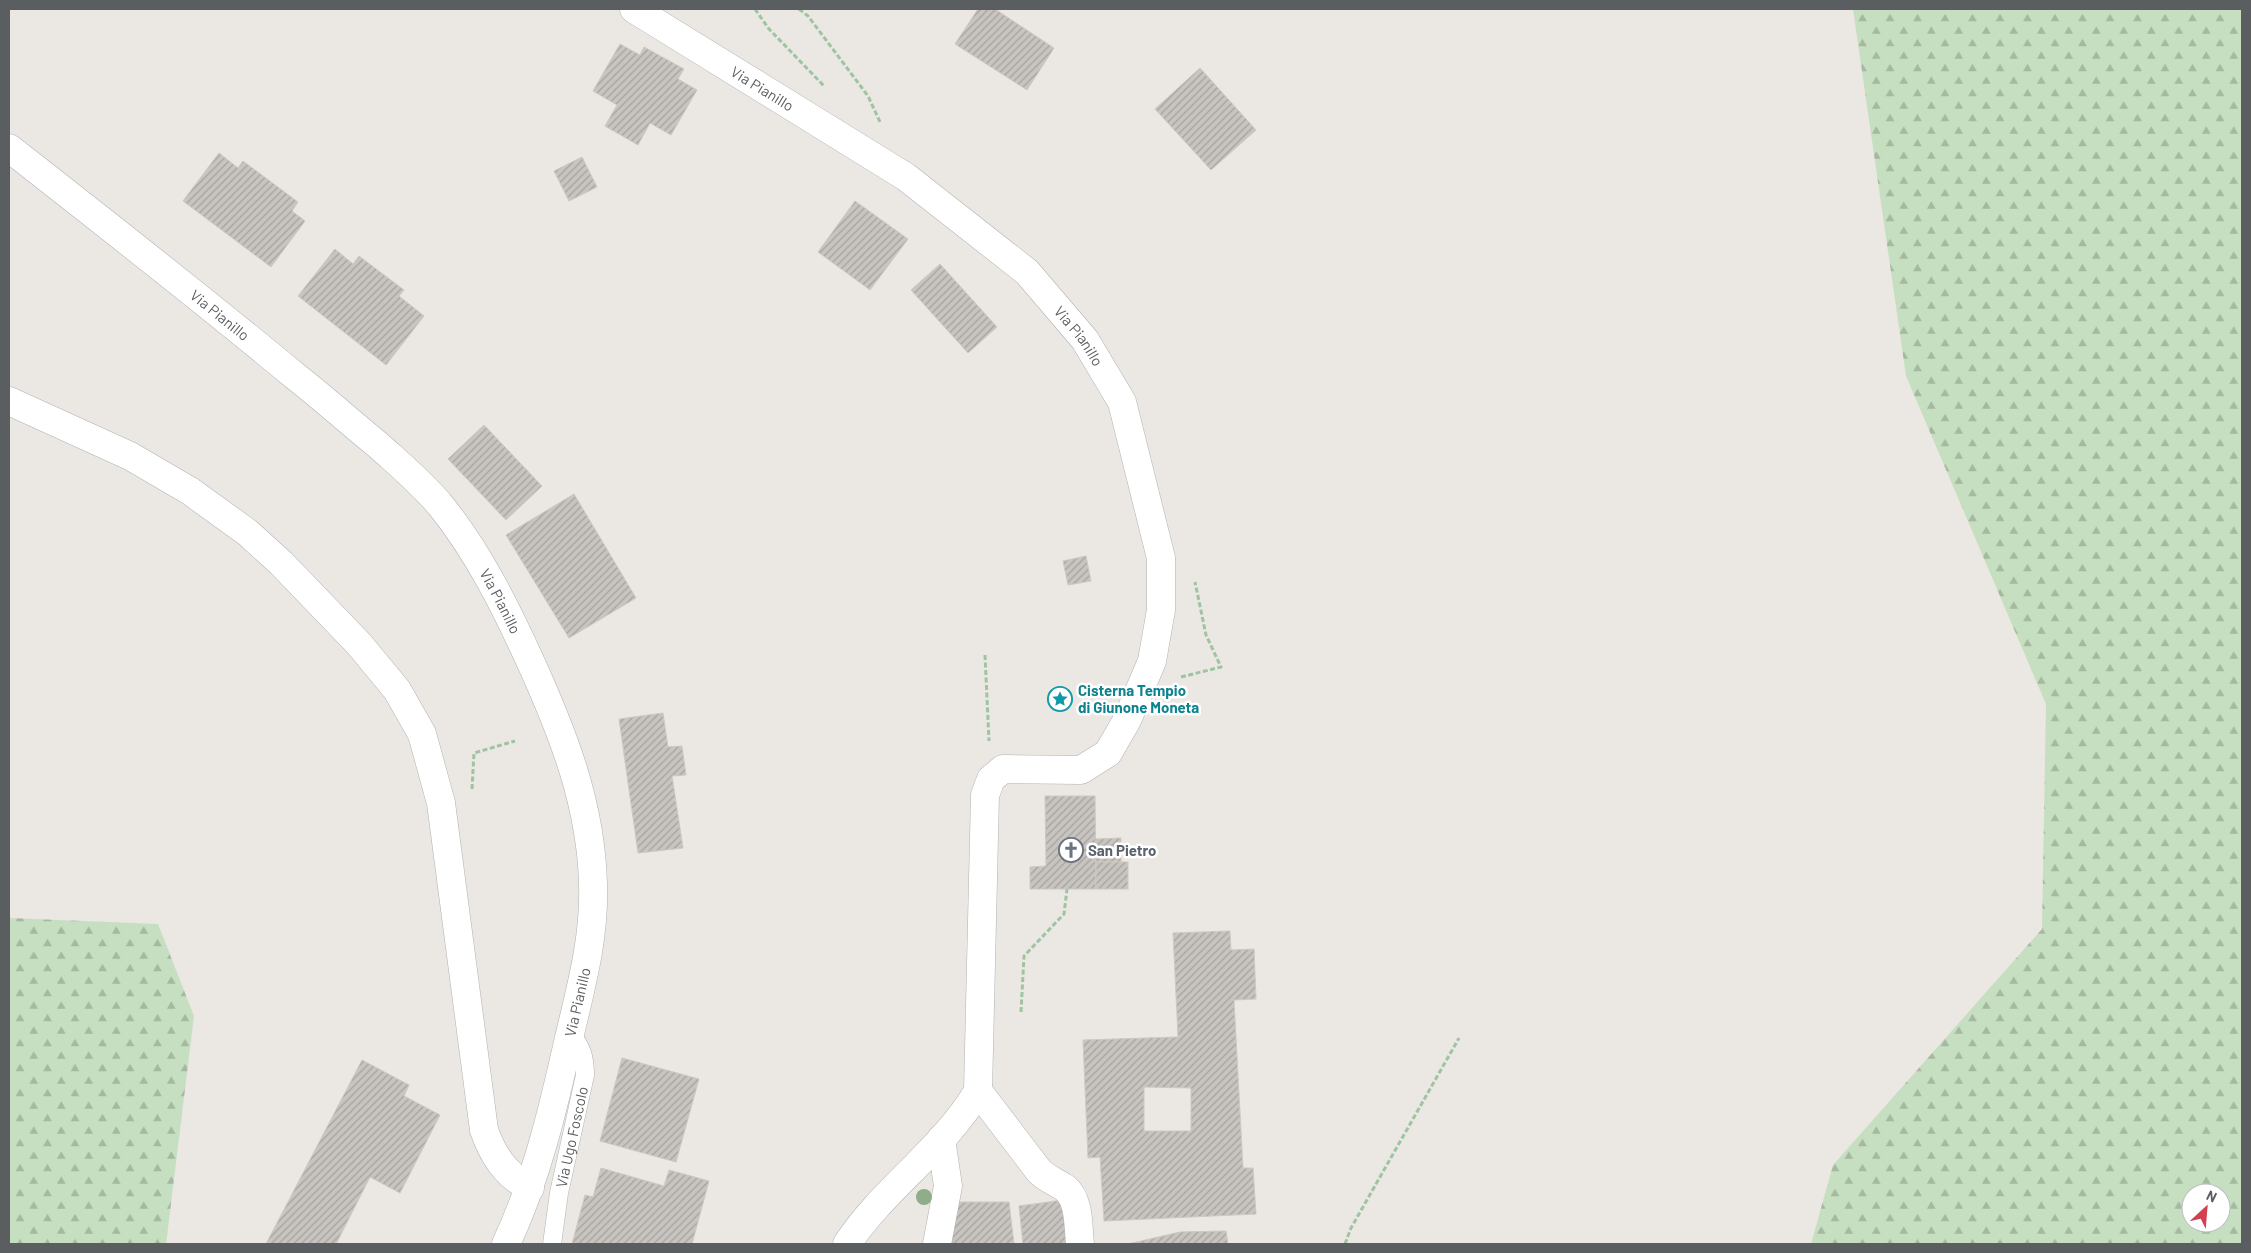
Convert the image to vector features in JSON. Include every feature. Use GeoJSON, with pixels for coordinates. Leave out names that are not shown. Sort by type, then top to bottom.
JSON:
{"type":"FeatureCollection","features":[{"type":"Feature","properties":{"kind":"street","name":"Via Pianillo"},"geometry":{"type":"LineString","coordinates":[[634,9],[906,177],[1027,272],[1085,340],[1122,402],[1161,558],[1161,610],[1152,661],[1127,720],[1108,753],[1081,770],[997,774]]}},
{"type":"Feature","properties":{"kind":"street","name":"Via Pianillo"},"geometry":{"type":"LineString","coordinates":[[9,148],[180,281],[357,426],[429,493],[449,517],[472,550],[518,633],[553,712],[570,758],[584,808],[592,864],[593,906],[587,962],[547,1131],[530,1188],[506,1244]]}},
{"type":"Feature","properties":{"kind":"street"},"geometry":{"type":"LineString","coordinates":[[9,401],[130,456],[190,491],[248,533],[281,563],[346,631],[397,690],[422,734],[441,803],[484,1130],[495,1157],[513,1178],[530,1188]]}},
{"type":"Feature","properties":{"kind":"street"},"geometry":{"type":"LineString","coordinates":[[847,1244],[871,1211],[963,1114],[978,1090],[978,1013],[985,795],[997,774]]}},
{"type":"Feature","properties":{"kind":"street"},"geometry":{"type":"LineString","coordinates":[[978,1090],[1039,1171],[1049,1180],[1064,1188],[1072,1196],[1080,1244]]}},
{"type":"Feature","properties":{"kind":"street"},"geometry":{"type":"LineString","coordinates":[[937,1244],[948,1186],[941,1139]]}},
{"type":"Feature","properties":{"kind":"lane","name":"Via Ugo Foscolo"},"geometry":{"type":"LineString","coordinates":[[552,1244],[556,1209],[585,1075],[582,1049],[570,1033]]}},
{"type":"Feature","properties":{"kind":"path"},"geometry":{"type":"LineString","coordinates":[[755,9],[769,29],[827,90]]}},
{"type":"Feature","properties":{"kind":"path"},"geometry":{"type":"LineString","coordinates":[[798,9],[808,16],[868,96],[881,123]]}},
{"type":"Feature","properties":{"kind":"path"},"geometry":{"type":"LineString","coordinates":[[1174,679],[1221,667],[1206,635],[1194,579]]}},
{"type":"Feature","properties":{"kind":"path"},"geometry":{"type":"LineString","coordinates":[[985,656],[997,774]]}},
{"type":"Feature","properties":{"kind":"path"},"geometry":{"type":"LineString","coordinates":[[472,797],[474,753],[515,741]]}},
{"type":"Feature","properties":{"kind":"path"},"geometry":{"type":"LineString","coordinates":[[1021,1012],[1024,956],[1064,914],[1067,889]]}},
{"type":"Feature","properties":{"kind":"path"},"geometry":{"type":"LineString","coordinates":[[1344,1244],[1351,1228],[1459,1038]]}},
{"type":"Feature","properties":{"kind":"green space"},"geometry":{"type":"Polygon","coordinates":[[[1853,9],[2242,9],[2242,1244],[1811,1244],[1833,1165],[2042,929],[2046,704],[1906,376],[1853,9]]]}},
{"type":"Feature","properties":{"kind":"green space"},"geometry":{"type":"Polygon","coordinates":[[[9,918],[158,924],[194,1016],[166,1244],[9,1244],[9,918]]]}},
{"type":"Feature","properties":{"kind":"building"},"geometry":{"type":"Polygon","coordinates":[[[978,9],[995,9],[1054,48],[1027,90],[955,44],[978,9]]]}},
{"type":"Feature","properties":{"kind":"building"},"geometry":{"type":"Polygon","coordinates":[[[620,44],[640,55],[644,47],[684,69],[678,79],[697,90],[671,135],[650,123],[638,145],[605,126],[617,105],[593,91],[620,44]]]}},
{"type":"Feature","properties":{"kind":"building"},"geometry":{"type":"Polygon","coordinates":[[[1200,68],[1256,130],[1211,170],[1155,109],[1200,68]]]}},
{"type":"Feature","properties":{"kind":"building"},"geometry":{"type":"Polygon","coordinates":[[[219,153],[238,168],[243,161],[298,202],[292,211],[305,221],[271,267],[183,201],[219,153]]]}},
{"type":"Feature","properties":{"kind":"building"},"geometry":{"type":"Polygon","coordinates":[[[582,157],[597,187],[569,201],[554,171],[582,157]]]}},
{"type":"Feature","properties":{"kind":"building"},"geometry":{"type":"Polygon","coordinates":[[[855,201],[908,239],[870,290],[818,252],[855,201]]]}},
{"type":"Feature","properties":{"kind":"building"},"geometry":{"type":"Polygon","coordinates":[[[335,249],[353,264],[359,256],[404,290],[399,296],[424,316],[386,365],[298,296],[335,249]]]}},
{"type":"Feature","properties":{"kind":"building"},"geometry":{"type":"Polygon","coordinates":[[[940,264],[997,327],[968,353],[911,290],[940,264]]]}},
{"type":"Feature","properties":{"kind":"building"},"geometry":{"type":"Polygon","coordinates":[[[484,425],[542,486],[506,520],[448,459],[484,425]]]}},
{"type":"Feature","properties":{"kind":"building"},"geometry":{"type":"Polygon","coordinates":[[[574,494],[636,598],[569,638],[506,535],[574,494]]]}},
{"type":"Feature","properties":{"kind":"building"},"geometry":{"type":"Polygon","coordinates":[[[1086,556],[1091,581],[1068,585],[1063,561],[1086,556]]]}},
{"type":"Feature","properties":{"kind":"building"},"geometry":{"type":"Polygon","coordinates":[[[663,713],[668,747],[682,746],[686,775],[672,776],[683,848],[638,853],[619,719],[663,713]]]}},
{"type":"Feature","properties":{"kind":"building","name":"San Pietro"},"geometry":{"type":"Polygon","coordinates":[[[1045,796],[1095,796],[1096,889],[1030,889],[1030,867],[1046,866],[1045,796]]]}},
{"type":"Feature","properties":{"kind":"building"},"geometry":{"type":"Polygon","coordinates":[[[1121,838],[1121,862],[1096,862],[1095,839],[1121,838]]]}},
{"type":"Feature","properties":{"kind":"building"},"geometry":{"type":"Polygon","coordinates":[[[1096,862],[1128,862],[1128,889],[1096,889],[1096,862]]]}},
{"type":"Feature","properties":{"kind":"building"},"geometry":{"type":"Polygon","coordinates":[[[1230,931],[1231,950],[1254,949],[1256,999],[1234,1000],[1243,1168],[1253,1168],[1256,1214],[1104,1221],[1100,1157],[1088,1158],[1083,1040],[1178,1037],[1173,933],[1230,931]],[[1144,1087],[1144,1131],[1191,1131],[1191,1088],[1144,1087]]]}},
{"type":"Feature","properties":{"kind":"building"},"geometry":{"type":"Polygon","coordinates":[[[622,1058],[699,1079],[676,1162],[600,1141],[622,1058]]]}},
{"type":"Feature","properties":{"kind":"building"},"geometry":{"type":"Polygon","coordinates":[[[362,1060],[409,1085],[404,1096],[440,1115],[400,1193],[370,1177],[336,1244],[266,1244],[362,1060]]]}},
{"type":"Feature","properties":{"kind":"building"},"geometry":{"type":"Polygon","coordinates":[[[601,1168],[664,1186],[669,1170],[709,1181],[692,1244],[572,1244],[585,1195],[593,1197],[601,1168]]]}},
{"type":"Feature","properties":{"kind":"building"},"geometry":{"type":"Polygon","coordinates":[[[1063,1200],[1068,1244],[1023,1244],[1019,1206],[1063,1200]]]}},
{"type":"Feature","properties":{"kind":"building"},"geometry":{"type":"Polygon","coordinates":[[[955,1202],[1009,1202],[1014,1244],[946,1244],[955,1202]]]}},
{"type":"Feature","properties":{"kind":"building"},"geometry":{"type":"Polygon","coordinates":[[[1226,1231],[1228,1244],[1128,1244],[1180,1232],[1226,1231]]]}},
{"type":"Feature","properties":{"kind":"place","name":"Cisterna Tempio di Giunone Moneta"},"geometry":{"type":"Point","coordinates":[1060,699]}},
{"type":"Feature","properties":{"kind":"place","name":"San Pietro"},"geometry":{"type":"Point","coordinates":[1071,850]}}]}
